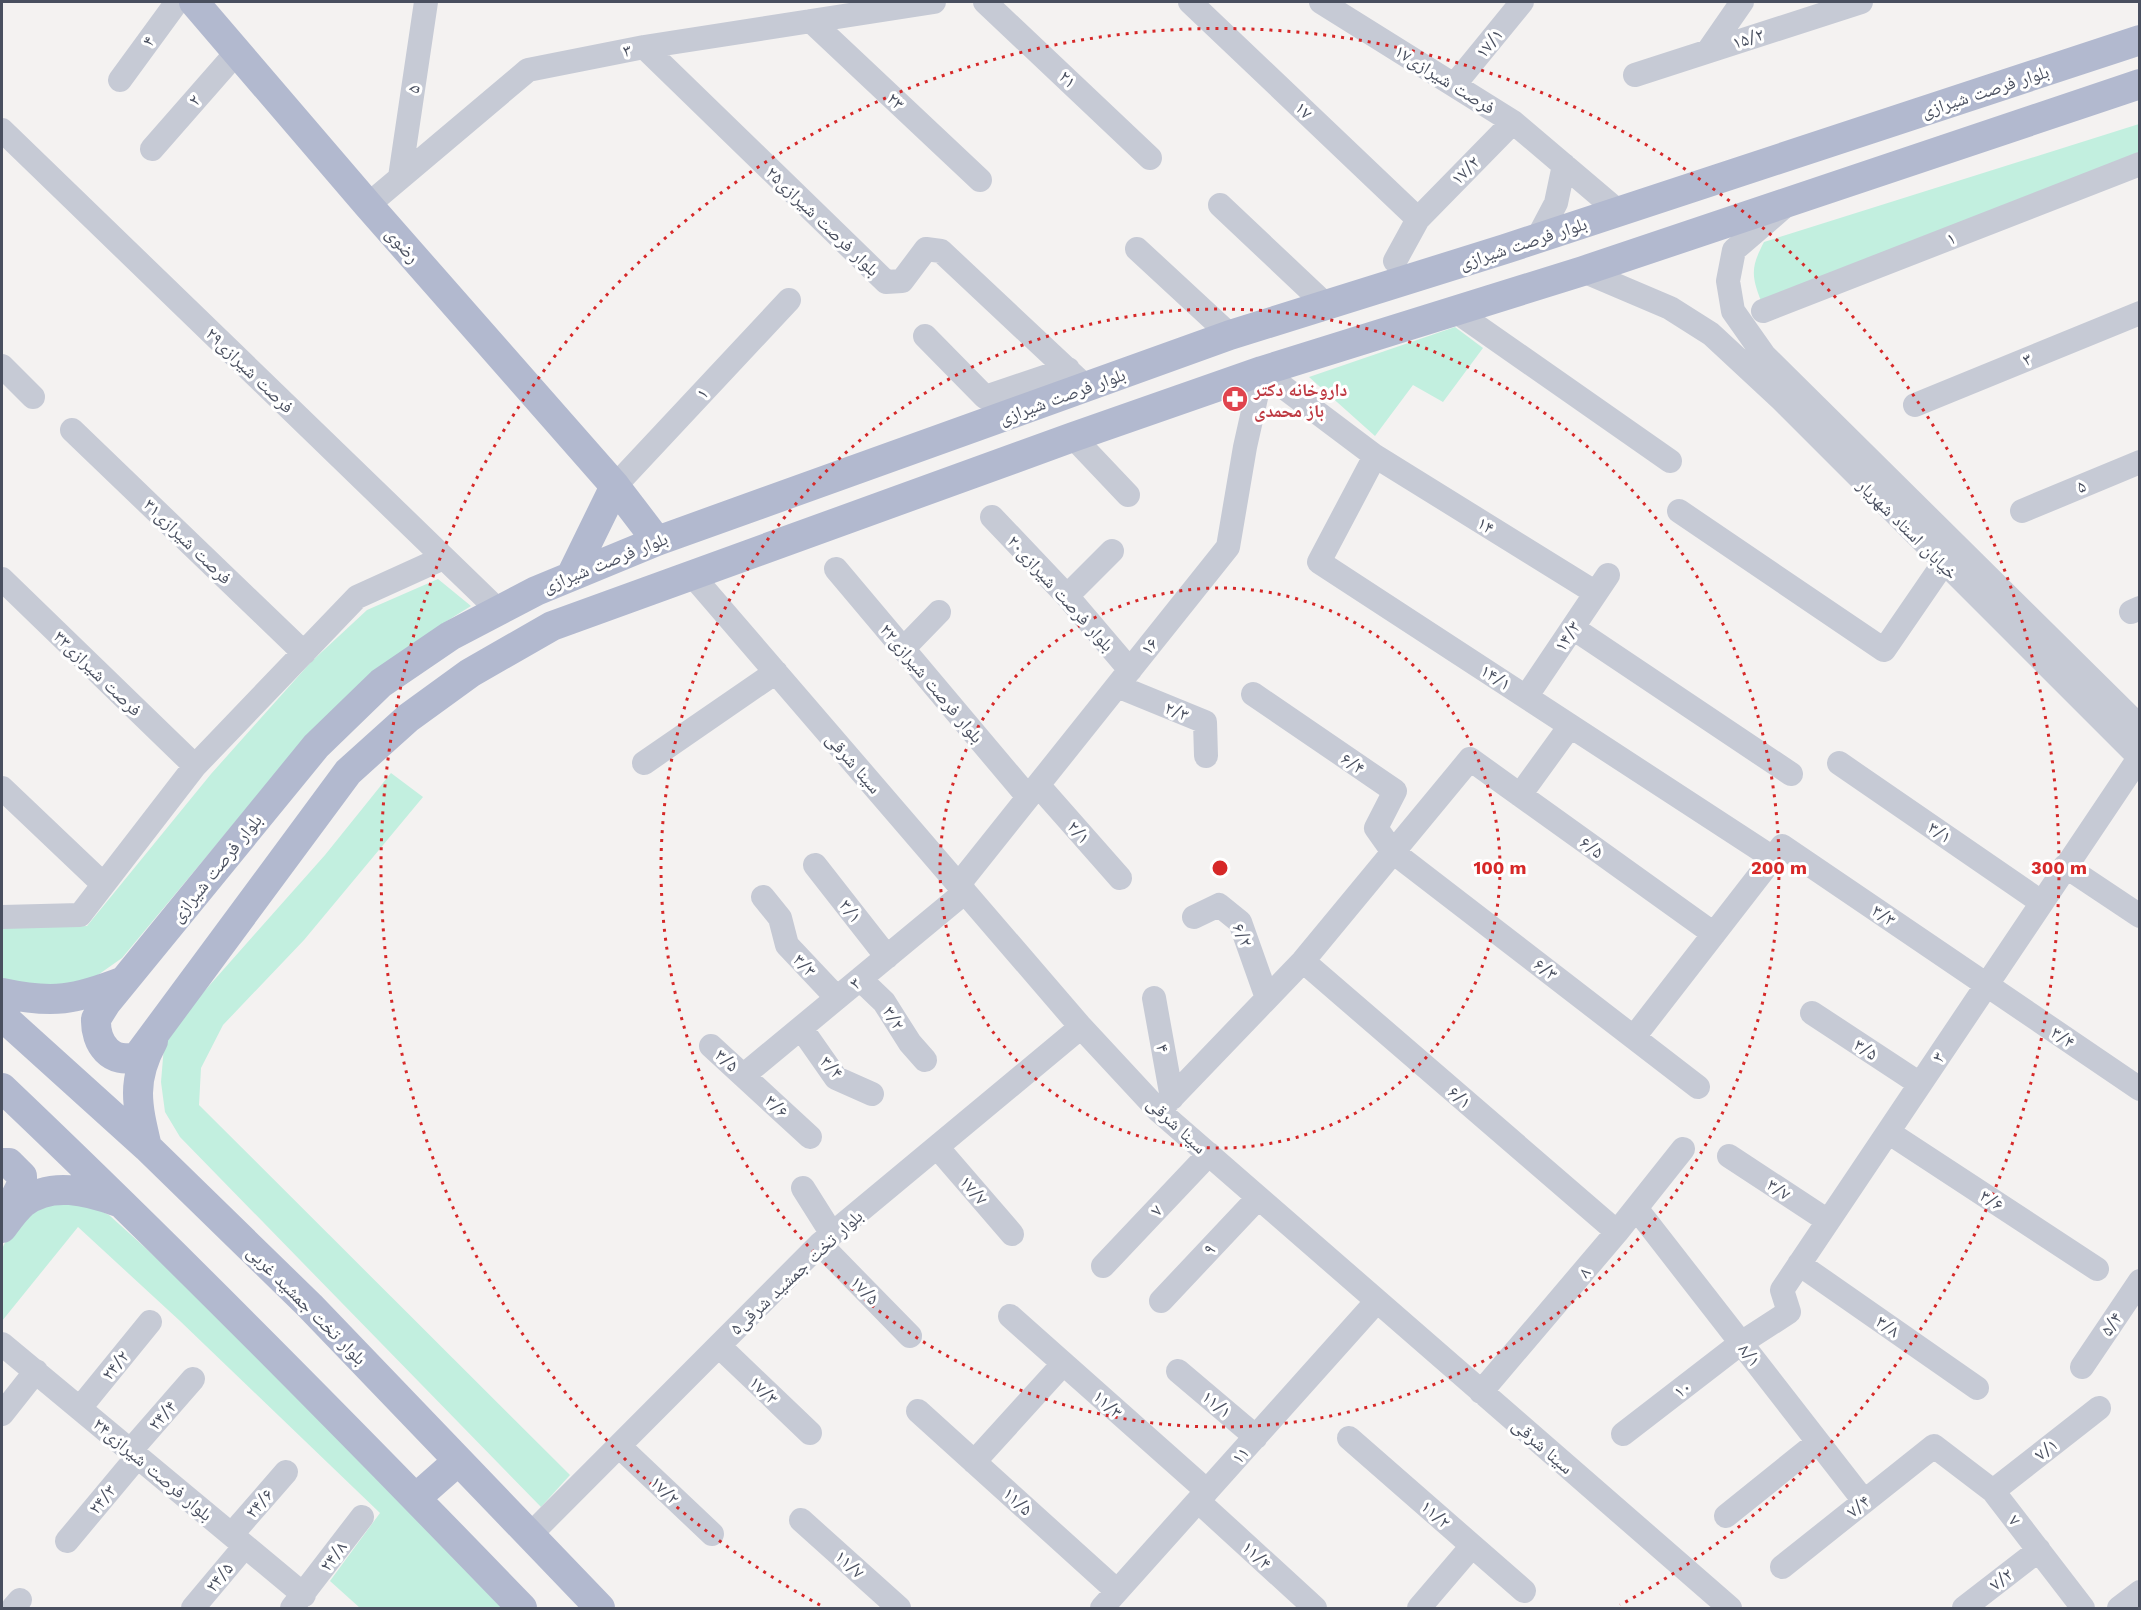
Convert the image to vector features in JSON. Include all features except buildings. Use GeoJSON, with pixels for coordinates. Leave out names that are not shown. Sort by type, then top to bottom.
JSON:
{"type":"FeatureCollection","features":[{"type":"Feature","properties":{"kind":"main road","name":"رضوی"},"geometry":{"type":"LineString","coordinates":[[194,2],[368,205],[615,486],[657,540]]}},
{"type":"Feature","properties":{"kind":"main road","name":"بلوار فرصت شیرازی"},"geometry":{"type":"LineString","coordinates":[[158,1031],[138,1056],[129,1059],[114,1056],[99,1041],[96,1018],[316,746],[381,683],[450,636],[498,610],[657,540],[1010,415],[1077,378],[1230,335],[1537,239],[2139,40]]}},
{"type":"Feature","properties":{"kind":"main road"},"geometry":{"type":"LineString","coordinates":[[147,1147],[137,1108],[137,1077],[158,1031],[348,772],[408,718],[470,673],[552,627],[1073,437],[1262,371],[1583,271],[2139,84]]}},
{"type":"Feature","properties":{"kind":"main road"},"geometry":{"type":"LineString","coordinates":[[571,576],[615,486]]}},
{"type":"Feature","properties":{"kind":"main road"},"geometry":{"type":"LineString","coordinates":[[2,993],[55,1001],[87,995],[124,981]]}},
{"type":"Feature","properties":{"kind":"main road","name":"بلوار تخت جمشید غربی"},"geometry":{"type":"LineString","coordinates":[[2,1016],[147,1147],[310,1306],[600,1608]]}},
{"type":"Feature","properties":{"kind":"main road"},"geometry":{"type":"LineString","coordinates":[[10,1097],[127,1206],[522,1608]]}},
{"type":"Feature","properties":{"kind":"main road"},"geometry":{"type":"LineString","coordinates":[[2,1163],[9,1163],[17,1168],[22,1176],[22,1184],[2,1226]]}},
{"type":"Feature","properties":{"kind":"main road"},"geometry":{"type":"LineString","coordinates":[[2,1226],[22,1204],[34,1197],[67,1190],[87,1191],[127,1206]]}},
{"type":"Feature","properties":{"kind":"main road"},"geometry":{"type":"LineString","coordinates":[[416,1498],[458,1461]]}},
{"type":"Feature","properties":{"kind":"street","name":"۴"},"geometry":{"type":"LineString","coordinates":[[120,80],[177,2]]}},
{"type":"Feature","properties":{"kind":"street"},"geometry":{"type":"LineString","coordinates":[[406,2],[425,12]]}},
{"type":"Feature","properties":{"kind":"street","name":"۳"},"geometry":{"type":"LineString","coordinates":[[368,205],[528,70],[644,46],[934,2]]}},
{"type":"Feature","properties":{"kind":"street","name":"۲۱"},"geometry":{"type":"LineString","coordinates":[[985,2],[1150,158]]}},
{"type":"Feature","properties":{"kind":"street","name":"۱۷"},"geometry":{"type":"LineString","coordinates":[[1190,2],[1418,219]]}},
{"type":"Feature","properties":{"kind":"street","name":"۱۷فرصت شیرازی"},"geometry":{"type":"LineString","coordinates":[[1321,2],[1347,8],[1513,122],[1619,212]]}},
{"type":"Feature","properties":{"kind":"street","name":"۱۷/۱"},"geometry":{"type":"LineString","coordinates":[[1455,84],[1522,2]]}},
{"type":"Feature","properties":{"kind":"street"},"geometry":{"type":"LineString","coordinates":[[1708,51],[1742,2]]}},
{"type":"Feature","properties":{"kind":"street","name":"۱۵/۲"},"geometry":{"type":"LineString","coordinates":[[1635,75],[1861,2]]}},
{"type":"Feature","properties":{"kind":"street","name":"۵"},"geometry":{"type":"LineString","coordinates":[[400,177],[425,12]]}},
{"type":"Feature","properties":{"kind":"street","name":"۲۳"},"geometry":{"type":"LineString","coordinates":[[811,21],[980,180]]}},
{"type":"Feature","properties":{"kind":"street","name":"بلوار فرصت شیرازی۲۵"},"geometry":{"type":"LineString","coordinates":[[644,46],[886,282],[902,281],[926,249],[941,251],[1077,378]]}},
{"type":"Feature","properties":{"kind":"street","name":"۲"},"geometry":{"type":"LineString","coordinates":[[152,149],[237,52]]}},
{"type":"Feature","properties":{"kind":"street","name":"۱۷/۲"},"geometry":{"type":"LineString","coordinates":[[1395,261],[1418,219],[1513,122]]}},
{"type":"Feature","properties":{"kind":"street","name":"فرصت شیرازی۲۹"},"geometry":{"type":"LineString","coordinates":[[2,130],[498,610]]}},
{"type":"Feature","properties":{"kind":"street","name":"۱"},"geometry":{"type":"LineString","coordinates":[[1763,311],[2139,164]]}},
{"type":"Feature","properties":{"kind":"street"},"geometry":{"type":"LineString","coordinates":[[1537,239],[1556,203],[1564,165]]}},
{"type":"Feature","properties":{"kind":"street","name":"خیابان استاد شهریار"},"geometry":{"type":"LineString","coordinates":[[1791,201],[1734,250],[1728,281],[1733,311],[1764,355],[2139,727]]}},
{"type":"Feature","properties":{"kind":"street"},"geometry":{"type":"LineString","coordinates":[[1220,206],[1326,305]]}},
{"type":"Feature","properties":{"kind":"street"},"geometry":{"type":"LineString","coordinates":[[1137,249],[1230,335]]}},
{"type":"Feature","properties":{"kind":"street","name":"خیابان استاد شهریار"},"geometry":{"type":"LineString","coordinates":[[1583,271],[1670,308],[1711,334],[1782,400],[2139,758]]}},
{"type":"Feature","properties":{"kind":"street","name":"۱"},"geometry":{"type":"LineString","coordinates":[[615,486],[789,300]]}},
{"type":"Feature","properties":{"kind":"street"},"geometry":{"type":"LineString","coordinates":[[1454,310],[1670,460]]}},
{"type":"Feature","properties":{"kind":"street","name":"۳"},"geometry":{"type":"LineString","coordinates":[[1915,405],[2139,313]]}},
{"type":"Feature","properties":{"kind":"street"},"geometry":{"type":"LineString","coordinates":[[925,336],[985,397],[1010,415]]}},
{"type":"Feature","properties":{"kind":"street"},"geometry":{"type":"LineString","coordinates":[[2,366],[33,397]]}},
{"type":"Feature","properties":{"kind":"street","name":"۱۴"},"geometry":{"type":"LineString","coordinates":[[1262,371],[1375,456],[1602,584]]}},
{"type":"Feature","properties":{"kind":"street","name":"۱۶"},"geometry":{"type":"LineString","coordinates":[[962,888],[1033,791],[1228,547],[1245,447],[1262,371]]}},
{"type":"Feature","properties":{"kind":"street"},"geometry":{"type":"LineString","coordinates":[[985,397],[1077,378]]}},
{"type":"Feature","properties":{"kind":"street","name":"فرصت شیرازی۳۱"},"geometry":{"type":"LineString","coordinates":[[72,430],[304,653]]}},
{"type":"Feature","properties":{"kind":"street"},"geometry":{"type":"LineString","coordinates":[[1073,437],[1128,495]]}},
{"type":"Feature","properties":{"kind":"street","name":"۱۴/۱"},"geometry":{"type":"LineString","coordinates":[[1375,456],[1319,562],[1570,726],[1777,852]]}},
{"type":"Feature","properties":{"kind":"street","name":"۵"},"geometry":{"type":"LineString","coordinates":[[2022,510],[2139,462]]}},
{"type":"Feature","properties":{"kind":"street"},"geometry":{"type":"LineString","coordinates":[[1679,511],[1884,650],[1943,564]]}},
{"type":"Feature","properties":{"kind":"street","name":"بلوار فرصت شیرازی۲۰"},"geometry":{"type":"LineString","coordinates":[[992,517],[1067,596],[1123,678]]}},
{"type":"Feature","properties":{"kind":"street"},"geometry":{"type":"LineString","coordinates":[[1067,596],[1112,551]]}},
{"type":"Feature","properties":{"kind":"street"},"geometry":{"type":"LineString","coordinates":[[2,916],[80,915],[195,766],[357,597],[443,558]]}},
{"type":"Feature","properties":{"kind":"street","name":"بلوار فرصت شیرازی۲۲"},"geometry":{"type":"LineString","coordinates":[[836,569],[903,649],[1033,791]]}},
{"type":"Feature","properties":{"kind":"street","name":"سینا شرقی"},"geometry":{"type":"LineString","coordinates":[[693,575],[1081,1027],[1165,1105],[1209,1154],[1258,1198],[1730,1608]]}},
{"type":"Feature","properties":{"kind":"street","name":"فرصت شیرازی۳۳"},"geometry":{"type":"LineString","coordinates":[[2,579],[195,766]]}},
{"type":"Feature","properties":{"kind":"street","name":"۱۴/۳"},"geometry":{"type":"LineString","coordinates":[[1526,697],[1602,584]]}},
{"type":"Feature","properties":{"kind":"street"},"geometry":{"type":"LineString","coordinates":[[903,649],[939,612]]}},
{"type":"Feature","properties":{"kind":"street"},"geometry":{"type":"LineString","coordinates":[[1573,628],[1791,774]]}},
{"type":"Feature","properties":{"kind":"street"},"geometry":{"type":"LineString","coordinates":[[644,763],[776,672]]}},
{"type":"Feature","properties":{"kind":"street","name":"۲/۳"},"geometry":{"type":"LineString","coordinates":[[1123,678],[1205,722],[1206,756]]}},
{"type":"Feature","properties":{"kind":"street","name":"۶/۴"},"geometry":{"type":"LineString","coordinates":[[1253,694],[1395,791],[1376,828],[1392,852]]}},
{"type":"Feature","properties":{"kind":"street"},"geometry":{"type":"LineString","coordinates":[[1521,795],[1570,726]]}},
{"type":"Feature","properties":{"kind":"street","name":"۳"},"geometry":{"type":"LineString","coordinates":[[1741,1343],[1789,1312],[1782,1290],[2139,758]]}},
{"type":"Feature","properties":{"kind":"street","name":"۶/۵"},"geometry":{"type":"LineString","coordinates":[[1392,852],[1470,759],[1714,934]]}},
{"type":"Feature","properties":{"kind":"street","name":"۳/۱"},"geometry":{"type":"LineString","coordinates":[[1839,763],[2042,902]]}},
{"type":"Feature","properties":{"kind":"street"},"geometry":{"type":"LineString","coordinates":[[2,788],[103,884]]}},
{"type":"Feature","properties":{"kind":"street","name":"۲/۱"},"geometry":{"type":"LineString","coordinates":[[1033,791],[1120,878]]}},
{"type":"Feature","properties":{"kind":"street"},"geometry":{"type":"LineString","coordinates":[[1165,1105],[1303,961],[1392,852]]}},
{"type":"Feature","properties":{"kind":"street","name":"۶/۳"},"geometry":{"type":"LineString","coordinates":[[1392,852],[1698,1087]]}},
{"type":"Feature","properties":{"kind":"street"},"geometry":{"type":"LineString","coordinates":[[1634,1037],[1777,852]]}},
{"type":"Feature","properties":{"kind":"street","name":"۳/۳"},"geometry":{"type":"LineString","coordinates":[[1777,852],[1986,985]]}},
{"type":"Feature","properties":{"kind":"street","name":"۳/۱"},"geometry":{"type":"LineString","coordinates":[[815,865],[887,957]]}},
{"type":"Feature","properties":{"kind":"street"},"geometry":{"type":"LineString","coordinates":[[2065,866],[2139,916]]}},
{"type":"Feature","properties":{"kind":"street","name":"۳"},"geometry":{"type":"LineString","coordinates":[[744,1075],[887,957],[962,888]]}},
{"type":"Feature","properties":{"kind":"street","name":"۳/۳"},"geometry":{"type":"LineString","coordinates":[[763,897],[780,918],[787,945],[837,998]]}},
{"type":"Feature","properties":{"kind":"street","name":"۶/۲"},"geometry":{"type":"LineString","coordinates":[[1194,917],[1219,905],[1240,922],[1267,998]]}},
{"type":"Feature","properties":{"kind":"street","name":"۶/۱"},"geometry":{"type":"LineString","coordinates":[[1303,961],[1617,1232]]}},
{"type":"Feature","properties":{"kind":"street","name":"۳/۲"},"geometry":{"type":"LineString","coordinates":[[860,979],[884,1002],[910,1043],[925,1060]]}},
{"type":"Feature","properties":{"kind":"street","name":"۳/۴"},"geometry":{"type":"LineString","coordinates":[[1986,985],[2139,1089]]}},
{"type":"Feature","properties":{"kind":"street","name":"۴"},"geometry":{"type":"LineString","coordinates":[[1154,998],[1165,1105]]}},
{"type":"Feature","properties":{"kind":"street","name":"۳/۵"},"geometry":{"type":"LineString","coordinates":[[1812,1013],[1920,1084]]}},
{"type":"Feature","properties":{"kind":"street","name":"بلوار تخت جمشید شرقی۵"},"geometry":{"type":"LineString","coordinates":[[529,1536],[826,1239],[1081,1027]]}},
{"type":"Feature","properties":{"kind":"street","name":"۳/۴"},"geometry":{"type":"LineString","coordinates":[[801,1028],[836,1078],[872,1094]]}},
{"type":"Feature","properties":{"kind":"street","name":"۳/۵"},"geometry":{"type":"LineString","coordinates":[[711,1046],[744,1075]]}},
{"type":"Feature","properties":{"kind":"street","name":"۳/۶"},"geometry":{"type":"LineString","coordinates":[[744,1075],[810,1137]]}},
{"type":"Feature","properties":{"kind":"street","name":"۳/۶"},"geometry":{"type":"LineString","coordinates":[[1888,1132],[2097,1269]]}},
{"type":"Feature","properties":{"kind":"street","name":"۱۷/۷"},"geometry":{"type":"LineString","coordinates":[[937,1147],[1012,1234]]}},
{"type":"Feature","properties":{"kind":"street","name":"۸"},"geometry":{"type":"LineString","coordinates":[[1481,1392],[1617,1232],[1683,1149]]}},
{"type":"Feature","properties":{"kind":"street","name":"۷"},"geometry":{"type":"LineString","coordinates":[[1103,1266],[1209,1154]]}},
{"type":"Feature","properties":{"kind":"street","name":"۳/۷"},"geometry":{"type":"LineString","coordinates":[[1729,1156],[1828,1221]]}},
{"type":"Feature","properties":{"kind":"street","name":"۱۷/۵"},"geometry":{"type":"LineString","coordinates":[[803,1188],[826,1239],[910,1336]]}},
{"type":"Feature","properties":{"kind":"street","name":"۹"},"geometry":{"type":"LineString","coordinates":[[1161,1301],[1258,1198]]}},
{"type":"Feature","properties":{"kind":"street","name":"۸/۱"},"geometry":{"type":"LineString","coordinates":[[1636,1208],[1864,1501]]}},
{"type":"Feature","properties":{"kind":"street","name":"۳/۸"},"geometry":{"type":"LineString","coordinates":[[1799,1264],[1977,1388]]}},
{"type":"Feature","properties":{"kind":"street","name":"۵/۴"},"geometry":{"type":"LineString","coordinates":[[2082,1367],[2139,1281]]}},
{"type":"Feature","properties":{"kind":"street","name":"۱۱"},"geometry":{"type":"LineString","coordinates":[[1110,1603],[1377,1301]]}},
{"type":"Feature","properties":{"kind":"street","name":"۱۱/۳"},"geometry":{"type":"LineString","coordinates":[[1010,1316],[1203,1496]]}},
{"type":"Feature","properties":{"kind":"street","name":"۲۴/۲"},"geometry":{"type":"LineString","coordinates":[[80,1408],[150,1322]]}},
{"type":"Feature","properties":{"kind":"street","name":"۱۰"},"geometry":{"type":"LineString","coordinates":[[1623,1434],[1741,1343]]}},
{"type":"Feature","properties":{"kind":"street","name":"بلوار فرصت شیرازی۲۴"},"geometry":{"type":"LineString","coordinates":[[2,1344],[238,1540],[298,1602]]}},
{"type":"Feature","properties":{"kind":"street","name":"۱۷/۳"},"geometry":{"type":"LineString","coordinates":[[719,1346],[810,1433]]}},
{"type":"Feature","properties":{"kind":"street"},"geometry":{"type":"LineString","coordinates":[[974,1462],[1063,1364]]}},
{"type":"Feature","properties":{"kind":"street"},"geometry":{"type":"LineString","coordinates":[[2,1414],[36,1371]]}},
{"type":"Feature","properties":{"kind":"street","name":"۱۱/۱"},"geometry":{"type":"LineString","coordinates":[[1178,1371],[1256,1437]]}},
{"type":"Feature","properties":{"kind":"street","name":"۲۴/۴"},"geometry":{"type":"LineString","coordinates":[[134,1453],[193,1379]]}},
{"type":"Feature","properties":{"kind":"street","name":"۷/۱"},"geometry":{"type":"LineString","coordinates":[[1993,1491],[2099,1408]]}},
{"type":"Feature","properties":{"kind":"street","name":"۱۱/۵"},"geometry":{"type":"LineString","coordinates":[[918,1411],[974,1462],[1110,1603]]}},
{"type":"Feature","properties":{"kind":"street","name":"۱۱/۲"},"geometry":{"type":"LineString","coordinates":[[1349,1438],[1524,1591]]}},
{"type":"Feature","properties":{"kind":"street"},"geometry":{"type":"LineString","coordinates":[[1726,1516],[1818,1442]]}},
{"type":"Feature","properties":{"kind":"street","name":"۱۷/۲"},"geometry":{"type":"LineString","coordinates":[[619,1446],[712,1534]]}},
{"type":"Feature","properties":{"kind":"street","name":"۷"},"geometry":{"type":"LineString","coordinates":[[1934,1446],[1993,1491],[2083,1608]]}},
{"type":"Feature","properties":{"kind":"street","name":"۷/۴"},"geometry":{"type":"LineString","coordinates":[[1782,1567],[1934,1446]]}},
{"type":"Feature","properties":{"kind":"street","name":"۲۴/۳"},"geometry":{"type":"LineString","coordinates":[[67,1542],[134,1453]]}},
{"type":"Feature","properties":{"kind":"street","name":"۲۴/۶"},"geometry":{"type":"LineString","coordinates":[[238,1540],[286,1472]]}},
{"type":"Feature","properties":{"kind":"street","name":"۱۱/۴"},"geometry":{"type":"LineString","coordinates":[[1203,1496],[1315,1608]]}},
{"type":"Feature","properties":{"kind":"street","name":"۲۴/۸"},"geometry":{"type":"LineString","coordinates":[[298,1602],[362,1517]]}},
{"type":"Feature","properties":{"kind":"street","name":"۱۱/۷"},"geometry":{"type":"LineString","coordinates":[[801,1520],[899,1608]]}},
{"type":"Feature","properties":{"kind":"street","name":"۲۴/۵"},"geometry":{"type":"LineString","coordinates":[[193,1608],[238,1540]]}},
{"type":"Feature","properties":{"kind":"street"},"geometry":{"type":"LineString","coordinates":[[1419,1608],[1472,1546]]}},
{"type":"Feature","properties":{"kind":"street","name":"۷/۲"},"geometry":{"type":"LineString","coordinates":[[1964,1608],[2039,1550]]}},
{"type":"Feature","properties":{"kind":"green space"},"geometry":{"type":"Polygon","coordinates":[[[2139,124],[2139,155],[1761,301],[1755,284],[1754,271],[1764,242],[2139,124]]]}},
{"type":"Feature","properties":{"kind":"green space"},"geometry":{"type":"Polygon","coordinates":[[[1455,327],[1483,348],[1443,402],[1413,385],[1375,436],[1309,377],[1455,327]]]}},
{"type":"Feature","properties":{"kind":"green space"},"geometry":{"type":"Polygon","coordinates":[[[438,579],[471,606],[442,624],[305,738],[122,958],[95,977],[49,990],[2,979],[2,928],[87,926],[211,774],[311,662],[367,610],[438,579]]]}},
{"type":"Feature","properties":{"kind":"green space"},"geometry":{"type":"Polygon","coordinates":[[[391,773],[423,797],[304,940],[223,1025],[201,1068],[199,1105],[570,1475],[541,1507],[180,1137],[165,1112],[161,1082],[164,1046],[177,1022],[325,855],[391,773]]]}},
{"type":"Feature","properties":{"kind":"green space"},"geometry":{"type":"Polygon","coordinates":[[[56,1201],[80,1201],[109,1215],[140,1243],[249,1343],[502,1608],[360,1608],[330,1581],[380,1513],[180,1321],[78,1227],[2,1321],[2,1250],[11,1234],[24,1220],[56,1201]]]}},
{"type":"Feature","properties":{"kind":"place","name":"داروخانه دکتر باز محمدی"},"geometry":{"type":"Point","coordinates":[1235,399]}}]}
